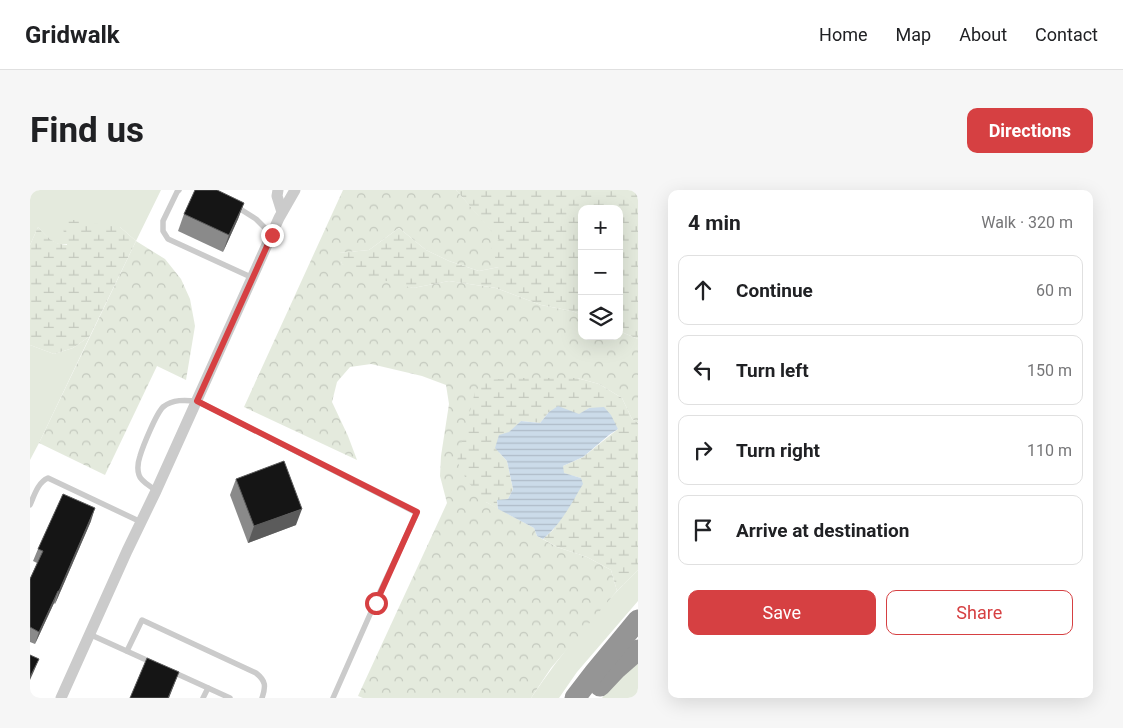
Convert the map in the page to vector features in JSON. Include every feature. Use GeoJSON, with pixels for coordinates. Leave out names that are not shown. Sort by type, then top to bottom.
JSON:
{"type":"FeatureCollection","features":[{"type":"Feature","properties":{"kind":"highway"},"geometry":{"type":"LineString","coordinates":[[575,698],[638,620]]}},
{"type":"Feature","properties":{"kind":"highway"},"geometry":{"type":"LineString","coordinates":[[595,672],[638,637]]}},
{"type":"Feature","properties":{"kind":"highway"},"geometry":{"type":"LineString","coordinates":[[591,698],[616,669],[638,650]]}},
{"type":"Feature","properties":{"kind":"street"},"geometry":{"type":"LineString","coordinates":[[278,190],[281,208]]}},
{"type":"Feature","properties":{"kind":"street"},"geometry":{"type":"LineString","coordinates":[[60,698],[253,278],[272,235],[286,190]]}},
{"type":"Feature","properties":{"kind":"street"},"geometry":{"type":"LineString","coordinates":[[281,208],[291,199],[295,190]]}},
{"type":"Feature","properties":{"kind":"lane"},"geometry":{"type":"LineString","coordinates":[[179,190],[163,221],[162,231],[168,239],[253,278]]}},
{"type":"Feature","properties":{"kind":"lane"},"geometry":{"type":"LineString","coordinates":[[232,204],[256,219],[272,235]]}},
{"type":"Feature","properties":{"kind":"lane"},"geometry":{"type":"LineString","coordinates":[[156,491],[140,478],[137,470],[143,448],[164,406],[174,401],[197,401],[417,512],[333,698]]}},
{"type":"Feature","properties":{"kind":"lane"},"geometry":{"type":"LineString","coordinates":[[30,505],[40,484],[48,478],[140,522]]}},
{"type":"Feature","properties":{"kind":"lane"},"geometry":{"type":"LineString","coordinates":[[127,651],[142,620],[256,673],[262,678],[264,684],[262,698]]}},
{"type":"Feature","properties":{"kind":"lane"},"geometry":{"type":"LineString","coordinates":[[89,634],[230,698]]}},
{"type":"Feature","properties":{"kind":"lane"},"geometry":{"type":"LineString","coordinates":[[203,698],[208,688]]}},
{"type":"Feature","properties":{"kind":"green space"},"geometry":{"type":"Polygon","coordinates":[[[30,190],[161,190],[136,241],[120,227],[80,241],[59,244],[50,239],[38,227],[30,245],[30,190]]]}},
{"type":"Feature","properties":{"kind":"green space"},"geometry":{"type":"Polygon","coordinates":[[[343,190],[456,190],[500,240],[499,267],[479,271],[449,261],[426,250],[399,228],[369,250],[339,253],[342,264],[413,288],[449,281],[496,288],[541,305],[572,311],[578,313],[578,340],[623,340],[623,333],[638,339],[638,423],[632,419],[622,398],[599,384],[577,378],[518,378],[486,502],[534,528],[537,536],[557,547],[587,557],[611,570],[617,591],[551,668],[531,698],[363,698],[358,696],[447,503],[440,476],[449,404],[446,385],[422,376],[371,364],[350,367],[337,382],[332,402],[357,460],[244,407],[343,190]]]}},
{"type":"Feature","properties":{"kind":"green space"},"geometry":{"type":"Polygon","coordinates":[[[456,190],[638,190],[638,339],[623,333],[623,205],[578,205],[578,313],[541,305],[496,288],[449,281],[413,288],[356,273],[342,264],[338,253],[369,250],[399,228],[426,250],[449,261],[479,271],[499,267],[490,245],[499,240],[456,190]]]}},
{"type":"Feature","properties":{"kind":"green space"},"geometry":{"type":"Polygon","coordinates":[[[67,219],[120,227],[136,241],[90,336],[73,348],[54,354],[30,345],[30,245],[38,227],[54,242],[67,245],[63,229],[67,219]]]}},
{"type":"Feature","properties":{"kind":"green space"},"geometry":{"type":"Polygon","coordinates":[[[136,241],[165,259],[181,279],[190,299],[195,326],[186,380],[157,366],[105,475],[39,443],[136,241]]]}},
{"type":"Feature","properties":{"kind":"green space"},"geometry":{"type":"Polygon","coordinates":[[[90,336],[30,460],[30,345],[54,354],[73,348],[90,336]]]}},
{"type":"Feature","properties":{"kind":"green space"},"geometry":{"type":"Polygon","coordinates":[[[577,378],[599,384],[622,398],[632,419],[638,423],[638,570],[617,591],[611,570],[587,557],[557,547],[543,539],[553,530],[581,478],[563,473],[563,466],[583,457],[618,429],[589,408],[580,414],[549,412],[540,423],[521,421],[495,448],[507,461],[513,489],[508,499],[497,501],[498,509],[486,502],[467,481],[457,461],[475,392],[485,380],[577,378]]]}},
{"type":"Feature","properties":{"kind":"green space"},"geometry":{"type":"Polygon","coordinates":[[[638,570],[638,601],[577,672],[559,698],[531,698],[581,631],[638,570]]]}},
{"type":"Feature","properties":{"kind":"green space"},"geometry":{"type":"Polygon","coordinates":[[[638,662],[638,698],[602,698],[617,679],[638,662]]]}},
{"type":"Feature","properties":{"kind":"water"},"geometry":{"type":"Polygon","coordinates":[[[558,406],[579,414],[589,408],[604,407],[611,415],[618,429],[583,457],[563,466],[564,473],[581,478],[583,484],[560,520],[543,539],[537,536],[534,528],[498,509],[497,500],[508,499],[513,489],[507,461],[495,448],[499,435],[509,432],[521,421],[540,423],[549,412],[558,406]]]}},
{"type":"Feature","properties":{"kind":"building"},"geometry":{"type":"Polygon","coordinates":[[[195,190],[217,190],[244,203],[229,235],[184,214],[195,190]]]}},
{"type":"Feature","properties":{"kind":"building"},"geometry":{"type":"Polygon","coordinates":[[[284,461],[302,509],[254,526],[236,479],[284,461]]]}},
{"type":"Feature","properties":{"kind":"building"},"geometry":{"type":"Polygon","coordinates":[[[63,494],[95,508],[39,632],[30,627],[30,579],[43,551],[38,549],[63,494]]]}},
{"type":"Feature","properties":{"kind":"building"},"geometry":{"type":"Polygon","coordinates":[[[30,655],[39,659],[30,677],[30,655]]]}},
{"type":"Feature","properties":{"kind":"building"},"geometry":{"type":"Polygon","coordinates":[[[147,658],[179,672],[168,698],[130,698],[147,658]]]}},
{"type":"Feature","properties":{"kind":"route"},"geometry":{"type":"LineString","coordinates":[[272,235],[197,401],[417,512],[376,603]]}}]}
